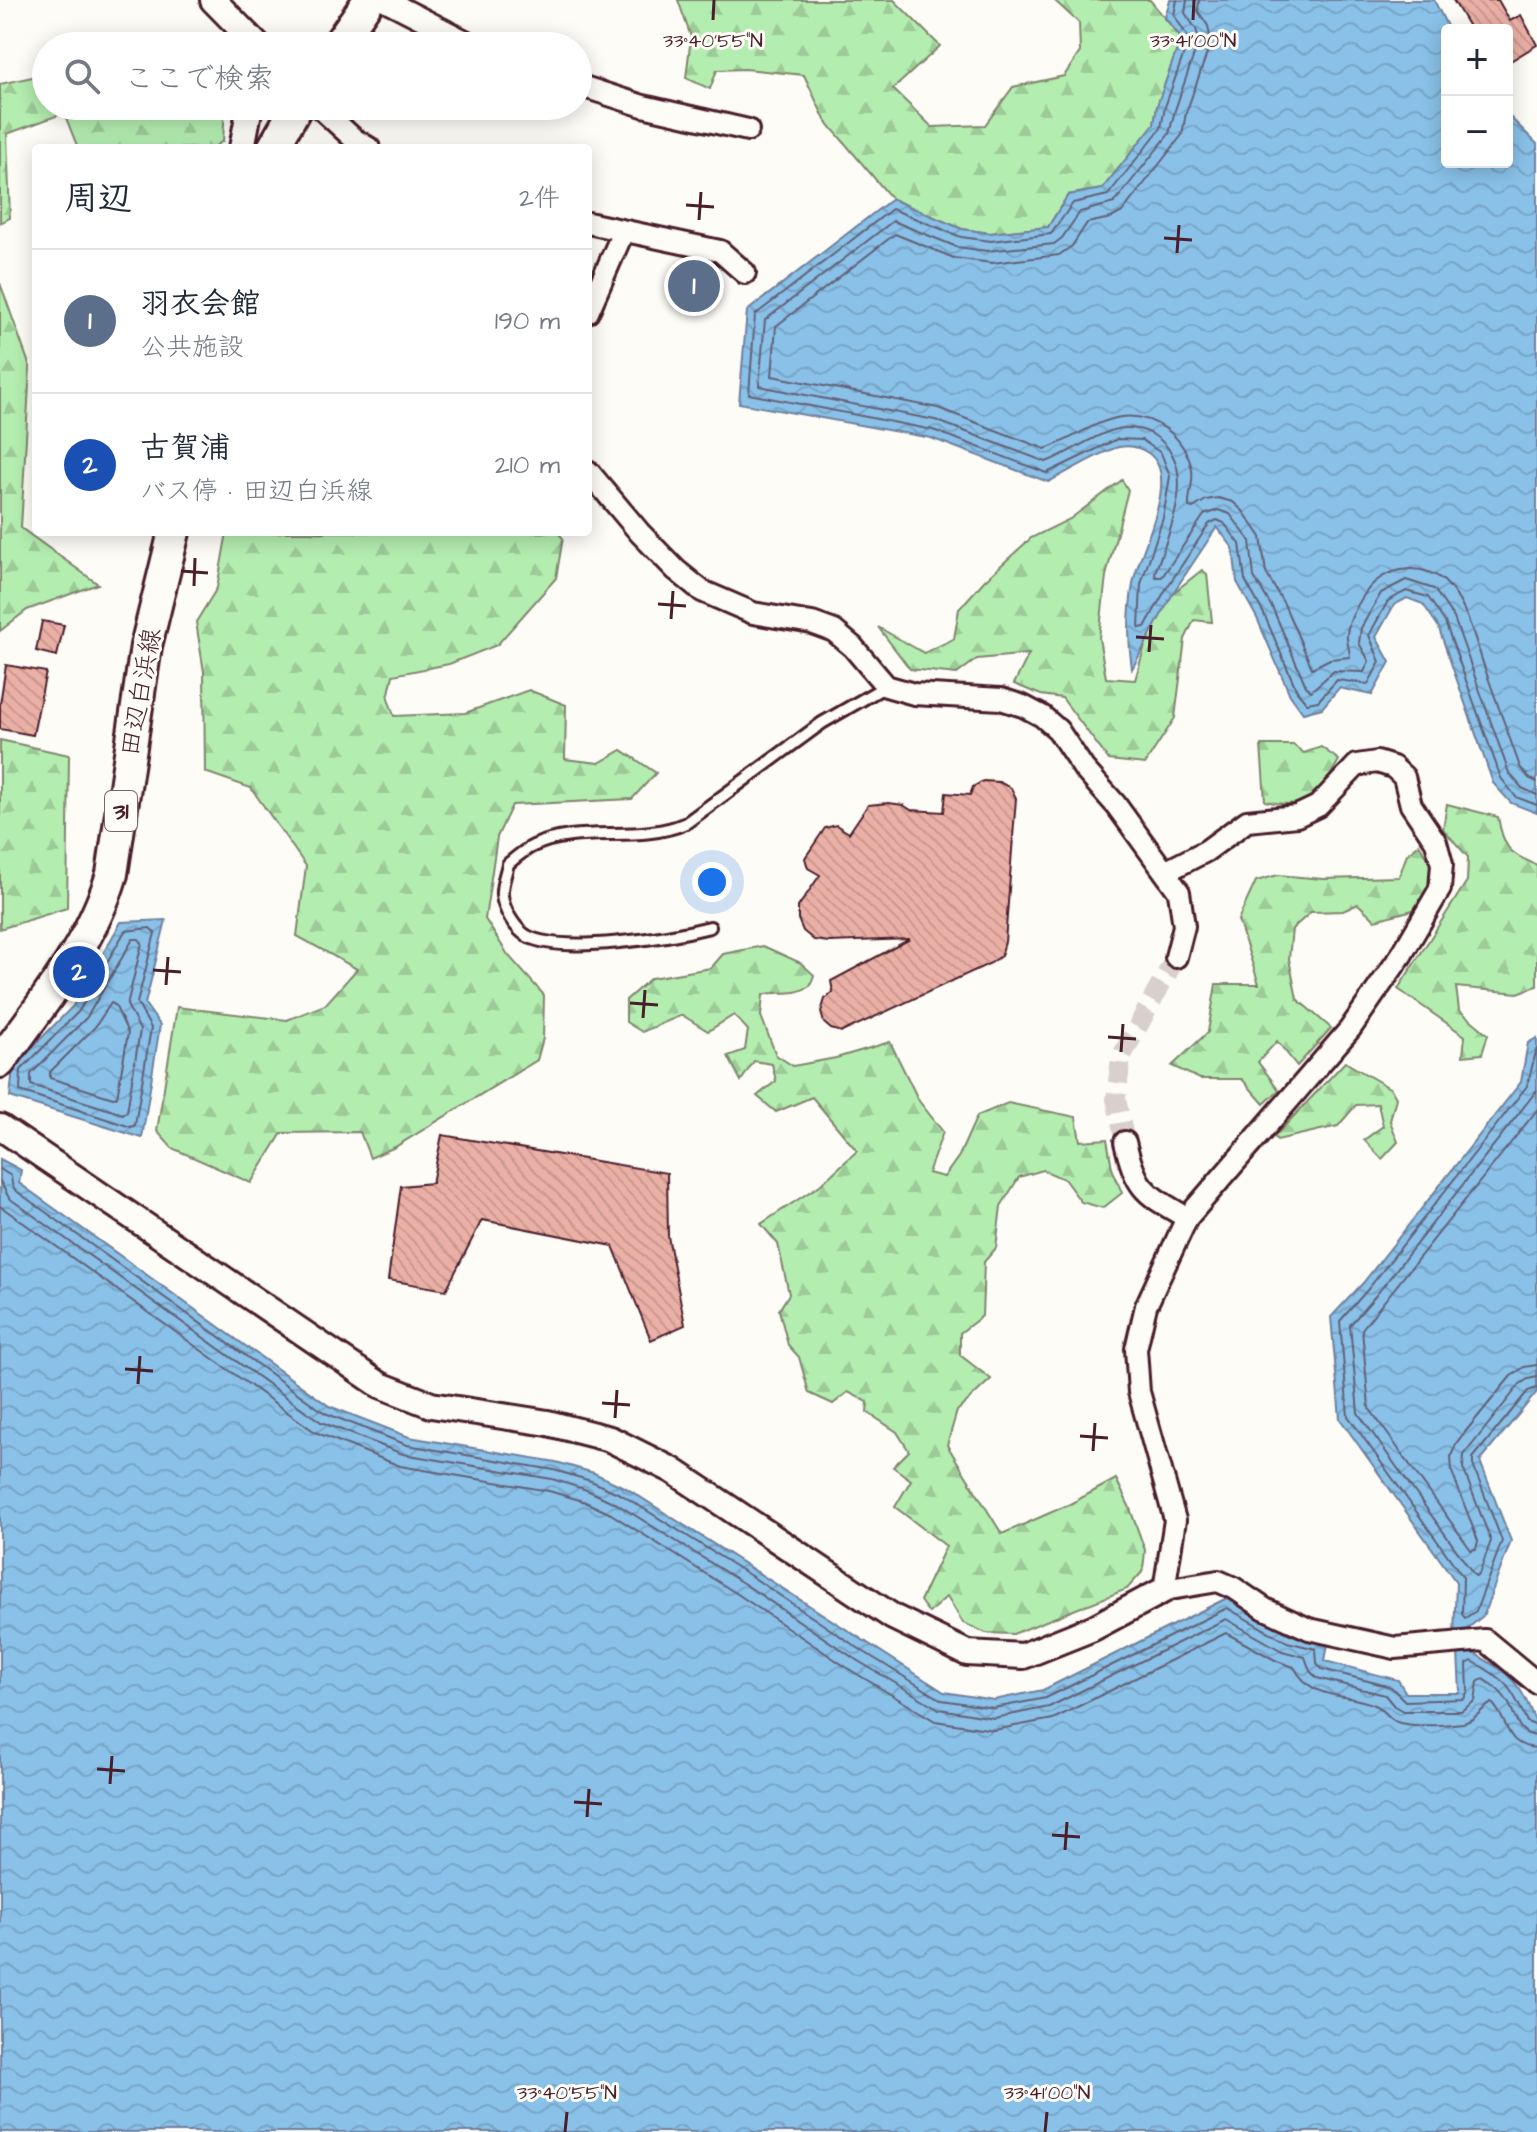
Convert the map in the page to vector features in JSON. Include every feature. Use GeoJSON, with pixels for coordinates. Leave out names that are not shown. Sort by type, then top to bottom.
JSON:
{"type":"FeatureCollection","features":[{"type":"Feature","properties":{"kind":"main road"},"geometry":{"type":"LineString","coordinates":[[347,32],[369,0]]}},
{"type":"Feature","properties":{"kind":"main road"},"geometry":{"type":"LineString","coordinates":[[275,144],[289,120]]}},
{"type":"Feature","properties":{"kind":"main road","name":"田辺白浜線"},"geometry":{"type":"LineString","coordinates":[[0,1062],[69,966],[102,907],[112,874],[146,646],[173,536]]}},
{"type":"Feature","properties":{"kind":"street"},"geometry":{"type":"LineString","coordinates":[[214,0],[233,32]]}},
{"type":"Feature","properties":{"kind":"street"},"geometry":{"type":"LineString","coordinates":[[214,0],[245,32]]}},
{"type":"Feature","properties":{"kind":"street"},"geometry":{"type":"LineString","coordinates":[[385,0],[448,32]]}},
{"type":"Feature","properties":{"kind":"street"},"geometry":{"type":"LineString","coordinates":[[592,90],[643,106],[748,130]]}},
{"type":"Feature","properties":{"kind":"street"},"geometry":{"type":"LineString","coordinates":[[243,144],[247,120]]}},
{"type":"Feature","properties":{"kind":"street"},"geometry":{"type":"LineString","coordinates":[[333,120],[362,144]]}},
{"type":"Feature","properties":{"kind":"street"},"geometry":{"type":"LineString","coordinates":[[592,224],[720,251],[745,273]]}},
{"type":"Feature","properties":{"kind":"street"},"geometry":{"type":"LineString","coordinates":[[592,303],[623,232]]}},
{"type":"Feature","properties":{"kind":"street"},"geometry":{"type":"LineString","coordinates":[[592,476],[640,533],[676,570],[702,591],[753,613],[812,623],[834,631],[853,647],[886,686],[914,694],[1001,699],[1042,716],[1058,730],[1084,769],[1116,805],[1179,892],[1184,926],[1176,957]]}},
{"type":"Feature","properties":{"kind":"street"},"geometry":{"type":"LineString","coordinates":[[1164,1590],[1175,1520],[1139,1392],[1136,1349],[1146,1306],[1187,1218],[1350,1029],[1428,912],[1440,889],[1442,864],[1436,842],[1411,805],[1404,777],[1393,767],[1377,762],[1357,765],[1318,806],[1297,816],[1247,821],[1206,851],[1165,872]]}},
{"type":"Feature","properties":{"kind":"street"},"geometry":{"type":"LineString","coordinates":[[0,1127],[380,1385],[431,1405],[548,1423],[610,1439],[672,1470],[893,1617],[967,1653],[1023,1656],[1093,1628],[1164,1590],[1218,1581],[1265,1609],[1309,1629],[1395,1648],[1485,1640],[1537,1683]]}},
{"type":"Feature","properties":{"kind":"street"},"geometry":{"type":"LineString","coordinates":[[1125,1142],[1133,1173],[1145,1193],[1187,1218]]}},
{"type":"Feature","properties":{"kind":"lane"},"geometry":{"type":"LineString","coordinates":[[710,927],[674,936],[597,944],[547,941],[528,936],[513,923],[502,895],[508,864],[530,846],[556,838],[663,830],[686,823],[822,723],[886,686]]}},
{"type":"Feature","properties":{"kind":"green space"},"geometry":{"type":"Polygon","coordinates":[[[678,0],[894,0],[940,46],[893,89],[932,127],[985,125],[1013,87],[1064,76],[1080,52],[1079,23],[1054,0],[1150,0],[1181,38],[1157,106],[1154,124],[1102,189],[1068,195],[1048,227],[990,233],[962,229],[892,199],[825,120],[804,75],[745,69],[717,70],[710,89],[686,78],[691,37],[678,0]]]}},
{"type":"Feature","properties":{"kind":"green space"},"geometry":{"type":"Polygon","coordinates":[[[32,77],[32,120],[45,120],[7,134],[10,218],[0,223],[0,84],[32,77]]]}},
{"type":"Feature","properties":{"kind":"green space"},"geometry":{"type":"Polygon","coordinates":[[[67,120],[224,120],[223,141],[218,144],[76,144],[67,120]]]}},
{"type":"Feature","properties":{"kind":"green space"},"geometry":{"type":"Polygon","coordinates":[[[0,283],[30,367],[21,528],[98,584],[27,610],[0,631],[0,283]]]}},
{"type":"Feature","properties":{"kind":"green space"},"geometry":{"type":"Polygon","coordinates":[[[1122,480],[1128,490],[1106,576],[1099,638],[1106,678],[1135,680],[1146,642],[1173,593],[1202,570],[1207,574],[1212,622],[1194,620],[1185,639],[1175,718],[1145,764],[1109,760],[1062,698],[1041,695],[1014,684],[1029,654],[977,659],[957,674],[910,669],[878,627],[924,653],[954,639],[959,609],[984,581],[1031,538],[1070,519],[1122,480]]]}},
{"type":"Feature","properties":{"kind":"green space"},"geometry":{"type":"Polygon","coordinates":[[[226,536],[561,536],[556,578],[497,645],[449,664],[393,675],[388,698],[394,716],[465,713],[529,690],[566,705],[565,759],[599,763],[622,750],[656,773],[632,799],[512,805],[497,837],[485,919],[508,955],[544,995],[543,1038],[537,1060],[395,1147],[370,1158],[360,1132],[282,1133],[251,1183],[172,1148],[157,1131],[177,1007],[287,1020],[325,1005],[357,969],[297,936],[306,866],[251,788],[205,772],[204,672],[196,622],[217,588],[226,536]]]}},
{"type":"Feature","properties":{"kind":"green space"},"geometry":{"type":"Polygon","coordinates":[[[0,740],[69,755],[67,908],[0,929],[0,740]]]}},
{"type":"Feature","properties":{"kind":"green space"},"geometry":{"type":"Polygon","coordinates":[[[1261,745],[1293,745],[1304,753],[1321,747],[1339,760],[1311,798],[1280,804],[1265,801],[1261,745]]]}},
{"type":"Feature","properties":{"kind":"green space"},"geometry":{"type":"Polygon","coordinates":[[[1447,804],[1498,817],[1508,848],[1537,865],[1537,986],[1518,993],[1456,987],[1459,1010],[1488,1034],[1482,1054],[1463,1056],[1465,1036],[1398,989],[1467,881],[1468,857],[1443,829],[1447,804]]]}},
{"type":"Feature","properties":{"kind":"green space"},"geometry":{"type":"Polygon","coordinates":[[[1419,844],[1430,862],[1429,889],[1413,910],[1375,920],[1358,904],[1343,911],[1311,912],[1292,929],[1289,959],[1297,999],[1331,1028],[1297,1066],[1277,1041],[1258,1062],[1279,1090],[1264,1104],[1242,1079],[1200,1079],[1172,1066],[1208,1032],[1216,984],[1259,984],[1238,920],[1256,881],[1278,875],[1323,879],[1399,877],[1407,854],[1419,844]]]}},
{"type":"Feature","properties":{"kind":"green space"},"geometry":{"type":"Polygon","coordinates":[[[763,946],[801,963],[814,975],[810,986],[803,990],[763,995],[761,1016],[776,1055],[793,1066],[836,1058],[890,1042],[919,1101],[943,1132],[928,1173],[944,1177],[959,1156],[977,1116],[1008,1103],[1076,1117],[1080,1141],[1107,1139],[1112,1168],[1122,1193],[1103,1208],[1081,1202],[1064,1179],[1043,1170],[1019,1177],[1001,1206],[996,1248],[984,1262],[982,1316],[960,1333],[960,1355],[991,1379],[957,1411],[947,1445],[1002,1534],[1070,1504],[1116,1479],[1145,1550],[1143,1571],[1127,1589],[1013,1634],[986,1633],[963,1623],[947,1596],[929,1613],[920,1601],[946,1546],[895,1507],[911,1480],[893,1467],[909,1451],[897,1432],[867,1412],[868,1402],[848,1392],[833,1404],[809,1393],[799,1357],[788,1345],[779,1310],[789,1294],[778,1244],[761,1224],[820,1185],[857,1151],[812,1097],[776,1112],[757,1096],[776,1081],[772,1064],[754,1061],[741,1081],[728,1056],[745,1050],[748,1030],[734,1015],[708,1031],[682,1015],[642,1032],[626,1022],[626,1000],[651,978],[711,968],[723,954],[763,946]]]}},
{"type":"Feature","properties":{"kind":"green space"},"geometry":{"type":"Polygon","coordinates":[[[1345,1062],[1391,1089],[1396,1098],[1390,1121],[1398,1142],[1382,1159],[1364,1140],[1383,1126],[1378,1104],[1356,1105],[1338,1126],[1277,1140],[1274,1137],[1345,1062]]]}},
{"type":"Feature","properties":{"kind":"water"},"geometry":{"type":"Polygon","coordinates":[[[1170,0],[1434,0],[1446,24],[1441,24],[1441,168],[1513,168],[1513,120],[1537,144],[1537,813],[1511,803],[1493,783],[1438,626],[1423,604],[1407,598],[1394,605],[1376,637],[1390,662],[1372,695],[1339,688],[1322,708],[1303,713],[1290,695],[1257,618],[1237,582],[1233,548],[1217,527],[1173,593],[1132,669],[1129,627],[1131,595],[1160,497],[1158,464],[1145,451],[1130,446],[1112,449],[1048,482],[931,438],[739,403],[747,311],[892,199],[962,229],[990,233],[1048,227],[1068,195],[1102,189],[1154,124],[1157,106],[1181,38],[1165,17],[1170,0]]]}},
{"type":"Feature","properties":{"kind":"water"},"geometry":{"type":"Polygon","coordinates":[[[166,920],[145,1004],[160,1025],[142,1138],[10,1097],[13,1067],[73,1006],[121,922],[166,920]]]}},
{"type":"Feature","properties":{"kind":"water"},"geometry":{"type":"Polygon","coordinates":[[[1537,1038],[1537,1392],[1480,1461],[1511,1541],[1483,1616],[1468,1628],[1467,1634],[1454,1634],[1456,1582],[1340,1419],[1331,1317],[1363,1283],[1521,1082],[1528,1043],[1537,1038]]]}},
{"type":"Feature","properties":{"kind":"water"},"geometry":{"type":"Polygon","coordinates":[[[0,1159],[21,1170],[19,1183],[329,1406],[409,1437],[556,1462],[594,1473],[626,1488],[944,1692],[994,1700],[1043,1690],[1227,1598],[1291,1635],[1328,1644],[1325,1661],[1398,1680],[1406,1693],[1460,1693],[1458,1652],[1473,1653],[1498,1667],[1519,1688],[1537,1726],[1537,2132],[0,2132],[0,1159]]]}},
{"type":"Feature","properties":{"kind":"building"},"geometry":{"type":"Polygon","coordinates":[[[1453,0],[1498,0],[1510,21],[1521,15],[1537,45],[1513,59],[1513,24],[1467,24],[1453,0]]]}},
{"type":"Feature","properties":{"kind":"building"},"geometry":{"type":"Polygon","coordinates":[[[42,621],[64,625],[57,656],[36,651],[42,621]]]}},
{"type":"Feature","properties":{"kind":"building"},"geometry":{"type":"Polygon","coordinates":[[[6,665],[46,672],[33,735],[0,729],[6,665]]]}},
{"type":"Feature","properties":{"kind":"building"},"geometry":{"type":"Polygon","coordinates":[[[983,781],[999,782],[1011,788],[1016,798],[1005,942],[1001,956],[842,1032],[831,1029],[824,1023],[821,1012],[825,999],[833,992],[831,981],[910,939],[814,940],[803,931],[798,919],[798,907],[820,875],[808,868],[805,858],[825,828],[836,825],[849,833],[868,805],[889,803],[911,810],[944,812],[946,793],[970,795],[973,787],[983,781]]]}},
{"type":"Feature","properties":{"kind":"building"},"geometry":{"type":"Polygon","coordinates":[[[442,1135],[667,1173],[668,1236],[685,1325],[651,1340],[613,1246],[482,1220],[446,1290],[388,1280],[401,1186],[432,1183],[442,1135]]]}},
{"type":"Feature","properties":{"kind":"tunnel"},"geometry":{"type":"LineString","coordinates":[[1125,1142],[1116,1099],[1121,1057],[1176,957]]}},
{"type":"Feature","properties":{"kind":"place","name":"羽衣会館"},"geometry":{"type":"Point","coordinates":[694,286]}},
{"type":"Feature","properties":{"kind":"place","name":"古賀浦"},"geometry":{"type":"Point","coordinates":[79,972]}}]}
